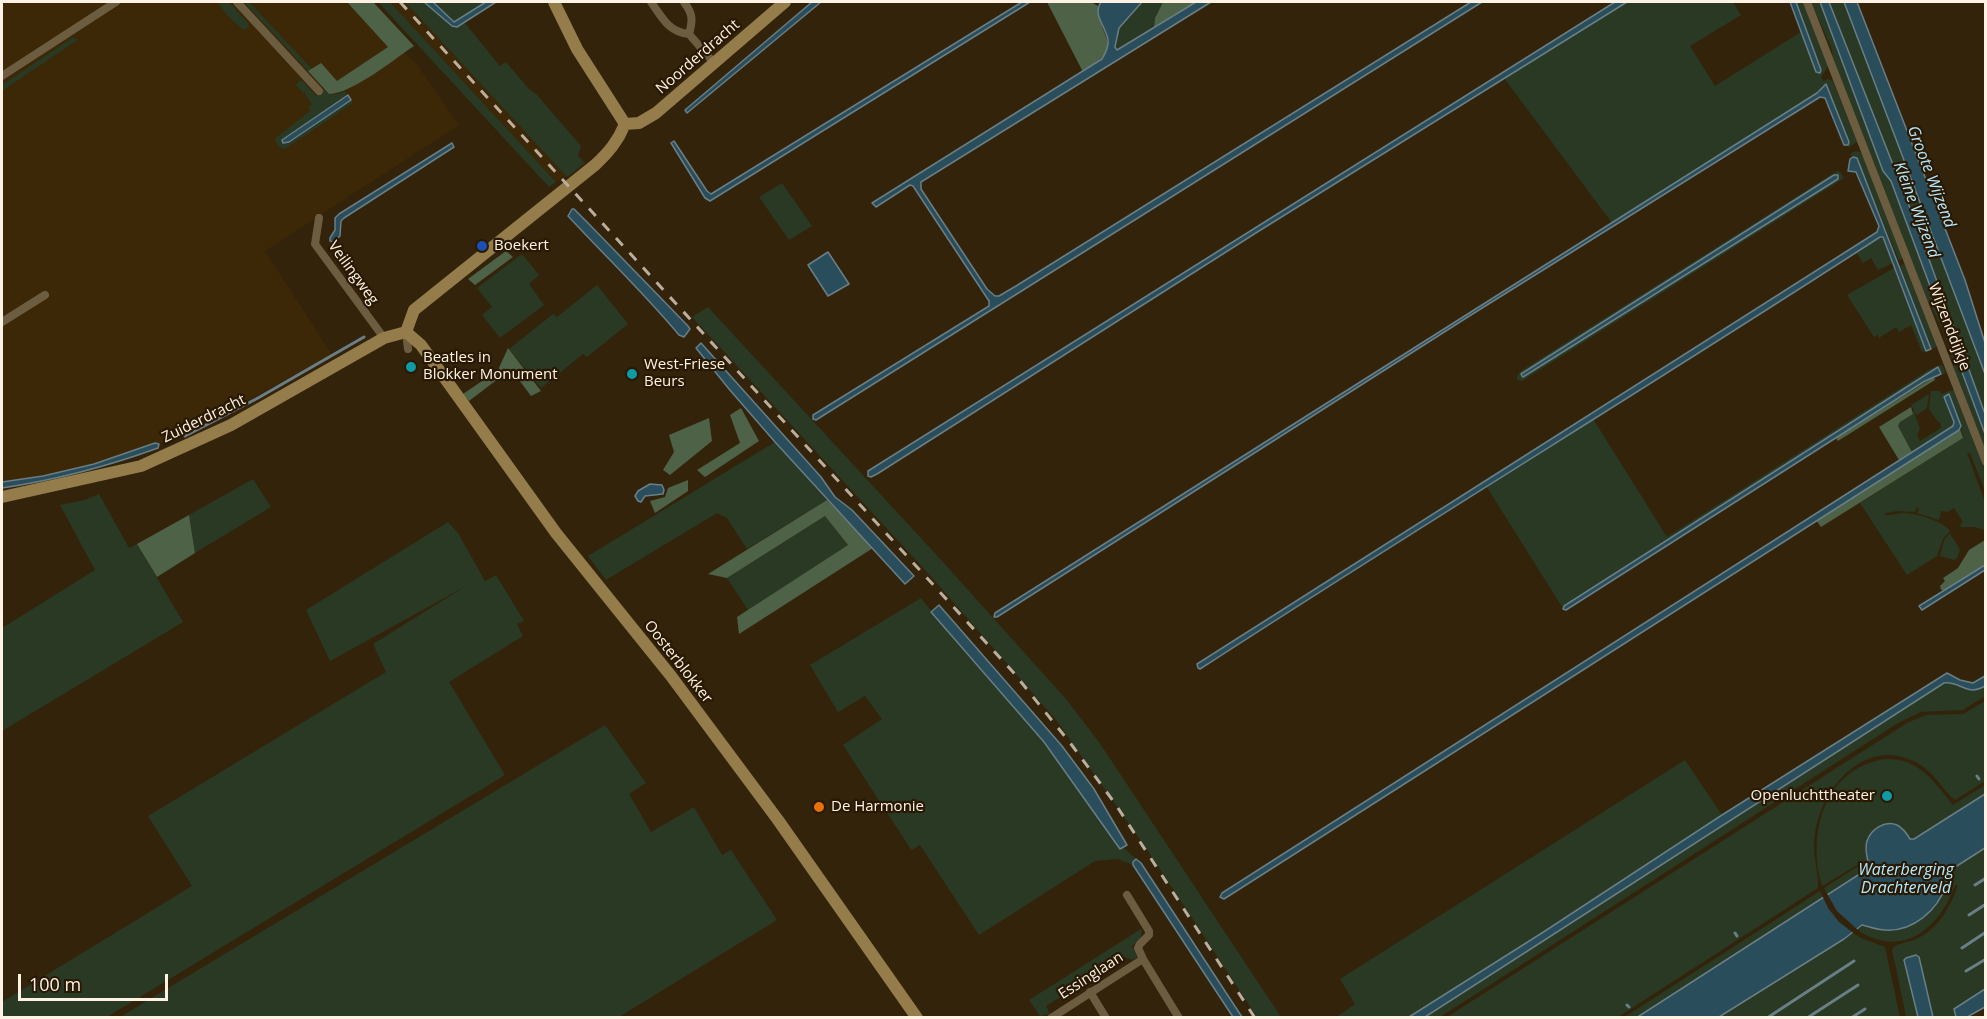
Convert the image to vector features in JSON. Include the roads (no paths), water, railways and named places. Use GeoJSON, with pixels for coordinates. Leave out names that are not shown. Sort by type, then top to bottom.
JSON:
{"type":"FeatureCollection","features":[{"type":"Feature","properties":{"kind":"street"},"geometry":{"type":"LineString","coordinates":[[2,76],[116,2]]}},
{"type":"Feature","properties":{"kind":"street"},"geometry":{"type":"LineString","coordinates":[[237,2],[320,91]]}},
{"type":"Feature","properties":{"kind":"street"},"geometry":{"type":"LineString","coordinates":[[408,349],[406,333],[414,310],[595,165],[612,149],[625,124],[577,49],[554,2]]}},
{"type":"Feature","properties":{"kind":"street"},"geometry":{"type":"LineString","coordinates":[[651,2],[671,29],[678,33],[689,34],[714,63]]}},
{"type":"Feature","properties":{"kind":"street"},"geometry":{"type":"LineString","coordinates":[[684,2],[692,12],[693,21],[689,34]]}},
{"type":"Feature","properties":{"kind":"street","name":"Noorderdracht"},"geometry":{"type":"LineString","coordinates":[[625,124],[639,123],[656,113],[785,2]]}},
{"type":"Feature","properties":{"kind":"street","name":"Wijzenddijkje"},"geometry":{"type":"LineString","coordinates":[[1807,2],[1986,462]]}},
{"type":"Feature","properties":{"kind":"street","name":"Veilingweg"},"geometry":{"type":"LineString","coordinates":[[320,218],[315,244],[384,338]]}},
{"type":"Feature","properties":{"kind":"street"},"geometry":{"type":"LineString","coordinates":[[2,322],[45,295]]}},
{"type":"Feature","properties":{"kind":"street","name":"Zuiderdracht"},"geometry":{"type":"LineString","coordinates":[[2,497],[141,466],[231,425],[384,338],[406,333]]}},
{"type":"Feature","properties":{"kind":"street","name":"Oosterblokker"},"geometry":{"type":"LineString","coordinates":[[406,333],[421,345],[556,533],[671,676],[778,820],[917,1017]]}},
{"type":"Feature","properties":{"kind":"street","name":"Essinglaan"},"geometry":{"type":"LineString","coordinates":[[1051,1017],[1143,959],[1138,948],[1149,935],[1149,931],[1127,895]]}},
{"type":"Feature","properties":{"kind":"street"},"geometry":{"type":"LineString","coordinates":[[1143,959],[1179,1017]]}},
{"type":"Feature","properties":{"kind":"street"},"geometry":{"type":"LineString","coordinates":[[1090,992],[1106,1017]]}},
{"type":"Feature","properties":{"kind":"water"},"geometry":{"type":"Polygon","coordinates":[[[424,2],[433,2],[454,22],[486,2],[496,2],[457,27],[452,26],[424,2]]]}},
{"type":"Feature","properties":{"kind":"water"},"geometry":{"type":"Polygon","coordinates":[[[812,2],[821,2],[687,113],[685,110],[812,2]]]}},
{"type":"Feature","properties":{"kind":"water"},"geometry":{"type":"Polygon","coordinates":[[[1022,2],[1030,2],[710,201],[705,198],[671,143],[674,141],[711,194],[1022,2]]]}},
{"type":"Feature","properties":{"kind":"water"},"geometry":{"type":"Polygon","coordinates":[[[1101,2],[1142,2],[1119,28],[1115,47],[1117,50],[1196,2],[1211,2],[921,182],[921,189],[987,289],[995,296],[1016,286],[1471,2],[1482,2],[816,420],[813,419],[813,415],[989,306],[989,301],[913,186],[910,185],[876,207],[872,203],[1102,59],[1108,43],[1098,11],[1101,2]]]}},
{"type":"Feature","properties":{"kind":"water"},"geometry":{"type":"Polygon","coordinates":[[[1615,2],[1627,2],[1259,231],[877,474],[868,476],[868,471],[1615,2]]]}},
{"type":"Feature","properties":{"kind":"water"},"geometry":{"type":"Polygon","coordinates":[[[1790,2],[1796,2],[1821,70],[1820,73],[1816,72],[1790,2]]]}},
{"type":"Feature","properties":{"kind":"water"},"geometry":{"type":"Polygon","coordinates":[[[1820,2],[1829,2],[1914,218],[1985,414],[1985,434],[1891,181],[1883,171],[1820,2]]]}},
{"type":"Feature","properties":{"kind":"water"},"geometry":{"type":"Polygon","coordinates":[[[1844,2],[1857,2],[1965,280],[1985,343],[1985,374],[1844,2]]]}},
{"type":"Feature","properties":{"kind":"water"},"geometry":{"type":"Polygon","coordinates":[[[1826,84],[1849,142],[1848,145],[1844,145],[1825,98],[1820,97],[994,617],[995,613],[1817,93],[1826,84]]]}},
{"type":"Feature","properties":{"kind":"water"},"geometry":{"type":"Polygon","coordinates":[[[348,95],[351,100],[289,142],[283,143],[282,140],[348,95]]]}},
{"type":"Feature","properties":{"kind":"water"},"geometry":{"type":"Polygon","coordinates":[[[452,143],[454,147],[344,218],[341,221],[340,236],[333,242],[330,241],[335,230],[335,218],[339,214],[452,143]]]}},
{"type":"Feature","properties":{"kind":"water"},"geometry":{"type":"Polygon","coordinates":[[[1857,158],[1931,349],[1926,351],[1883,237],[1880,237],[1200,669],[1198,668],[1197,664],[1877,232],[1879,226],[1856,172],[1848,171],[1850,159],[1857,158]]]}},
{"type":"Feature","properties":{"kind":"water"},"geometry":{"type":"Polygon","coordinates":[[[1834,175],[1838,175],[1838,179],[1522,376],[1521,374],[1834,175]]]}},
{"type":"Feature","properties":{"kind":"water"},"geometry":{"type":"Polygon","coordinates":[[[572,209],[688,326],[690,329],[684,337],[679,335],[568,216],[572,209]]]}},
{"type":"Feature","properties":{"kind":"water"},"geometry":{"type":"Polygon","coordinates":[[[828,252],[849,284],[828,296],[808,265],[828,252]]]}},
{"type":"Feature","properties":{"kind":"water"},"geometry":{"type":"Polygon","coordinates":[[[701,343],[821,477],[835,497],[852,510],[914,576],[905,584],[729,389],[696,348],[701,343]]]}},
{"type":"Feature","properties":{"kind":"water"},"geometry":{"type":"Polygon","coordinates":[[[1938,367],[1941,374],[1925,381],[1566,610],[1563,609],[1564,606],[1938,367]]]}},
{"type":"Feature","properties":{"kind":"water"},"geometry":{"type":"Polygon","coordinates":[[[1949,394],[1961,426],[1959,430],[1224,899],[1220,897],[1222,893],[1953,426],[1954,422],[1944,397],[1949,394]]]}},
{"type":"Feature","properties":{"kind":"water"},"geometry":{"type":"Polygon","coordinates":[[[155,443],[159,444],[158,448],[100,467],[2,488],[2,482],[43,476],[94,464],[155,443]]]}},
{"type":"Feature","properties":{"kind":"water"},"geometry":{"type":"Polygon","coordinates":[[[650,484],[662,485],[663,494],[645,496],[641,502],[638,501],[635,496],[638,491],[650,484]]]}},
{"type":"Feature","properties":{"kind":"water"},"geometry":{"type":"Polygon","coordinates":[[[1985,565],[1985,570],[1922,610],[1919,606],[1985,565]]]}},
{"type":"Feature","properties":{"kind":"water"},"geometry":{"type":"Polygon","coordinates":[[[939,605],[1062,746],[1094,789],[1127,845],[1120,849],[1044,742],[931,612],[939,605]]]}},
{"type":"Feature","properties":{"kind":"water"},"geometry":{"type":"Polygon","coordinates":[[[1947,673],[1960,680],[1973,683],[1985,676],[1985,686],[1973,690],[1944,683],[1425,1017],[1409,1017],[1722,815],[1947,673]]]}},
{"type":"Feature","properties":{"kind":"water","name":"Waterberging Drachterveld"},"geometry":{"type":"Polygon","coordinates":[[[1985,794],[1985,848],[1949,871],[1942,894],[1931,911],[1923,918],[1895,930],[1879,930],[1862,925],[1844,939],[1719,1017],[1636,1018],[1869,868],[1866,844],[1872,833],[1879,827],[1888,824],[1897,825],[1910,839],[1914,839],[1985,794]]]}},
{"type":"Feature","properties":{"kind":"water"},"geometry":{"type":"Polygon","coordinates":[[[1136,859],[1141,863],[1242,1017],[1233,1017],[1133,865],[1136,859]]]}},
{"type":"Feature","properties":{"kind":"water"},"geometry":{"type":"Polygon","coordinates":[[[1916,955],[1919,957],[1933,1017],[1918,1017],[1904,960],[1916,955]]]}},
{"type":"Feature","properties":{"kind":"water"},"geometry":{"type":"Polygon","coordinates":[[[1985,989],[1985,1007],[1967,1017],[1956,1017],[1954,1009],[1985,989]]]}},
{"type":"Feature","properties":{"kind":"waterway"},"geometry":{"type":"LineString","coordinates":[[185,436],[258,398],[364,337]]}},
{"type":"Feature","properties":{"kind":"waterway"},"geometry":{"type":"LineString","coordinates":[[1975,885],[1986,878]]}},
{"type":"Feature","properties":{"kind":"waterway"},"geometry":{"type":"LineString","coordinates":[[1969,915],[1986,904]]}},
{"type":"Feature","properties":{"kind":"waterway"},"geometry":{"type":"LineString","coordinates":[[1962,948],[1986,932]]}},
{"type":"Feature","properties":{"kind":"waterway"},"geometry":{"type":"LineString","coordinates":[[1966,971],[1986,959]]}},
{"type":"Feature","properties":{"kind":"waterway"},"geometry":{"type":"LineString","coordinates":[[1767,1018],[1854,961]]}},
{"type":"Feature","properties":{"kind":"waterway"},"geometry":{"type":"LineString","coordinates":[[1807,1018],[1858,985]]}},
{"type":"Feature","properties":{"kind":"waterway"},"geometry":{"type":"LineString","coordinates":[[1851,1018],[1865,1009]]}},
{"type":"Feature","properties":{"kind":"railway"},"geometry":{"type":"LineString","coordinates":[[400,2],[1013,672],[1114,802],[1255,1018]]}},
{"type":"Feature","properties":{"kind":"place","name":"Boekert"},"geometry":{"type":"Point","coordinates":[482,246]}},
{"type":"Feature","properties":{"kind":"place","name":"Beatles in Blokker Monument"},"geometry":{"type":"Point","coordinates":[411,367]}},
{"type":"Feature","properties":{"kind":"place","name":"West-Friese Beurs"},"geometry":{"type":"Point","coordinates":[632,374]}},
{"type":"Feature","properties":{"kind":"place","name":"Openluchttheater"},"geometry":{"type":"Point","coordinates":[1887,796]}},
{"type":"Feature","properties":{"kind":"place","name":"De Harmonie"},"geometry":{"type":"Point","coordinates":[819,807]}},
{"type":"Feature","properties":{"kind":"water label","name":"Groote Wijzend"},"geometry":{"type":"Point","coordinates":[1931,177]}},
{"type":"Feature","properties":{"kind":"water label","name":"Kleine Wijzend"},"geometry":{"type":"Point","coordinates":[1916,210]}}]}
